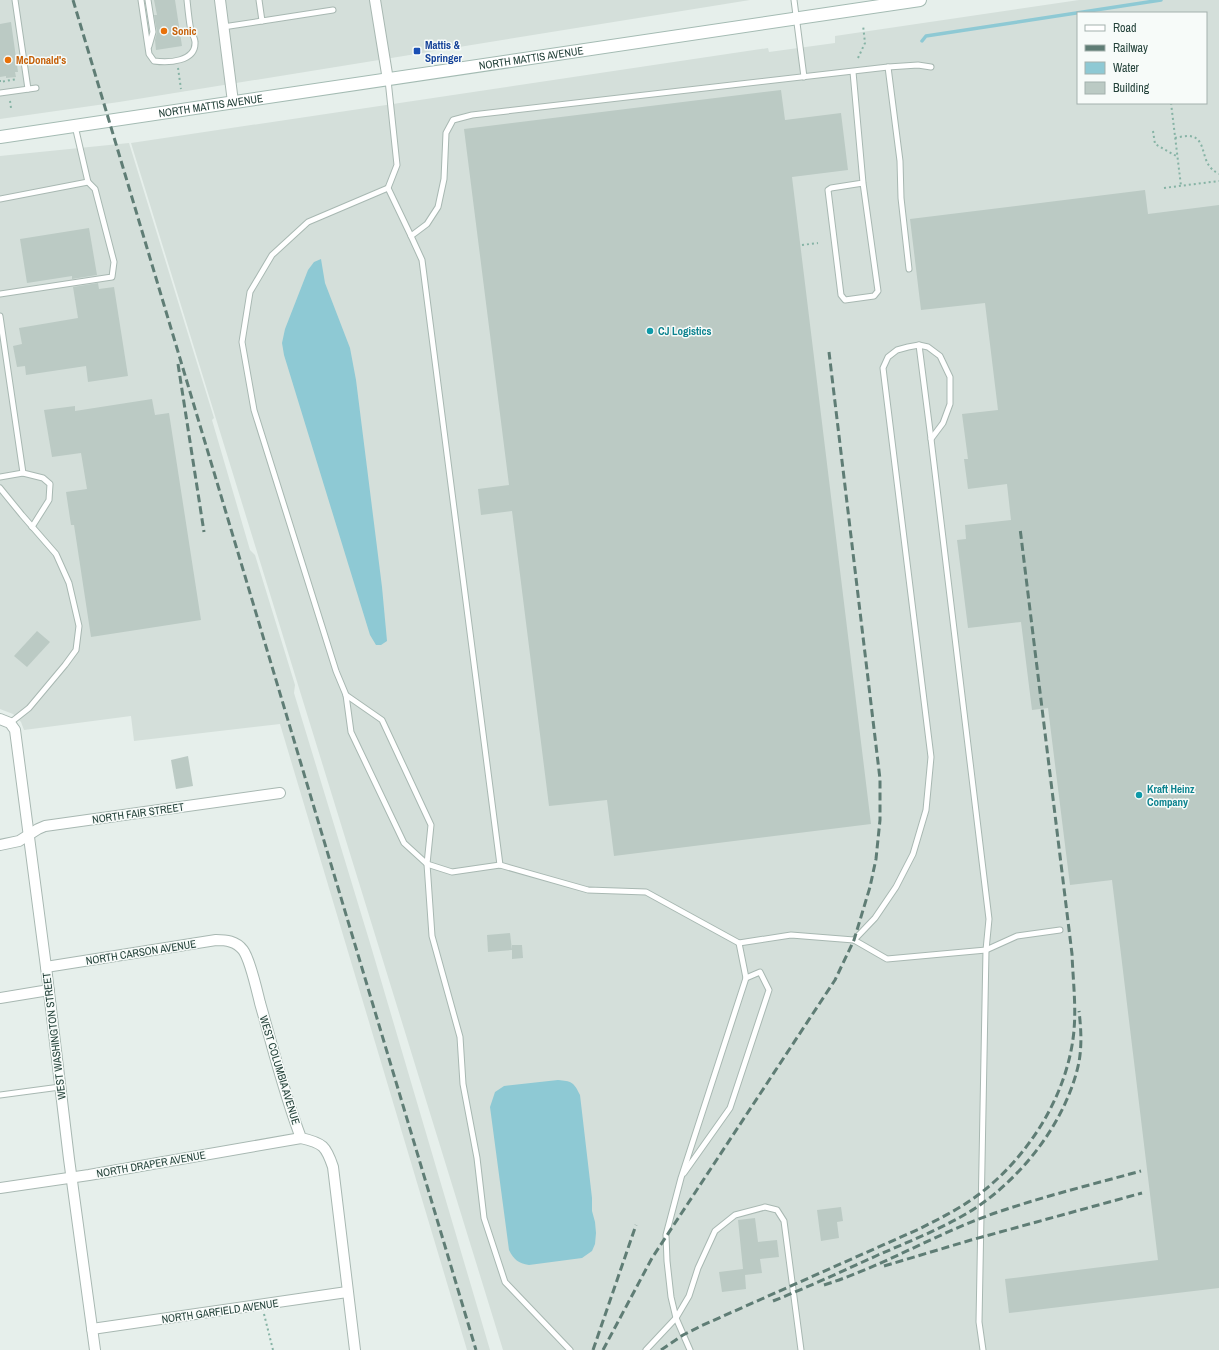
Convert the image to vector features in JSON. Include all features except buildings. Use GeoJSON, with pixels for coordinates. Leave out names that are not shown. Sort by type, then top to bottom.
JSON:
{"type":"FeatureCollection","features":[{"type":"Feature","properties":{"kind":"main road","name":"NORTH MATTIS AVENUE"},"geometry":{"type":"LineString","coordinates":[[0,136],[388,80],[920,0]]}},
{"type":"Feature","properties":{"kind":"street"},"geometry":{"type":"LineString","coordinates":[[220,0],[233,102]]}},
{"type":"Feature","properties":{"kind":"street"},"geometry":{"type":"LineString","coordinates":[[376,0],[388,80]]}},
{"type":"Feature","properties":{"kind":"street","name":"WEST WASHINGTON STREET"},"geometry":{"type":"LineString","coordinates":[[5,721],[14,730],[29,835],[60,1087],[95,1350]]}},
{"type":"Feature","properties":{"kind":"street","name":"NORTH FAIR STREET"},"geometry":{"type":"LineString","coordinates":[[0,845],[19,842],[45,826],[280,793]]}},
{"type":"Feature","properties":{"kind":"street","name":"NORTH CARSON AVENUE"},"geometry":{"type":"LineString","coordinates":[[46,967],[216,940],[226,940],[236,944]]}},
{"type":"Feature","properties":{"kind":"street","name":"WEST COLUMBIA AVENUE"},"geometry":{"type":"LineString","coordinates":[[236,944],[244,951],[292,1113],[301,1138],[317,1142],[323,1146],[333,1167],[355,1350]]}},
{"type":"Feature","properties":{"kind":"street"},"geometry":{"type":"LineString","coordinates":[[0,998],[48,990]]}},
{"type":"Feature","properties":{"kind":"street","name":"NORTH DRAPER AVENUE"},"geometry":{"type":"LineString","coordinates":[[0,1188],[301,1138]]}},
{"type":"Feature","properties":{"kind":"street","name":"NORTH GARFIELD AVENUE"},"geometry":{"type":"LineString","coordinates":[[92,1329],[347,1292]]}},
{"type":"Feature","properties":{"kind":"lane"},"geometry":{"type":"LineString","coordinates":[[15,0],[28,89]]}},
{"type":"Feature","properties":{"kind":"lane"},"geometry":{"type":"LineString","coordinates":[[141,0],[149,54],[154,61],[162,62],[187,58],[194,51],[196,42],[191,30],[186,0]]}},
{"type":"Feature","properties":{"kind":"lane"},"geometry":{"type":"LineString","coordinates":[[148,0],[153,32],[148,48]]}},
{"type":"Feature","properties":{"kind":"lane"},"geometry":{"type":"LineString","coordinates":[[259,0],[262,21]]}},
{"type":"Feature","properties":{"kind":"lane"},"geometry":{"type":"LineString","coordinates":[[794,0],[804,77]]}},
{"type":"Feature","properties":{"kind":"lane"},"geometry":{"type":"LineString","coordinates":[[223,27],[333,10]]}},
{"type":"Feature","properties":{"kind":"lane"},"geometry":{"type":"LineString","coordinates":[[411,236],[427,224],[438,207],[444,179],[446,133],[453,120],[472,115],[888,67],[918,65],[931,66]]}},
{"type":"Feature","properties":{"kind":"lane"},"geometry":{"type":"LineString","coordinates":[[888,67],[900,161],[901,198],[909,270]]}},
{"type":"Feature","properties":{"kind":"lane"},"geometry":{"type":"LineString","coordinates":[[853,72],[863,183],[878,291],[874,296],[846,300],[842,298],[841,295],[828,190],[831,188],[863,183]]}},
{"type":"Feature","properties":{"kind":"lane"},"geometry":{"type":"LineString","coordinates":[[388,80],[397,165],[388,188],[308,222],[272,255],[250,292],[242,342],[254,410],[333,663],[346,695],[351,732],[404,843],[427,864],[452,872],[500,865],[588,890],[646,892],[739,943],[790,935],[854,940],[887,959],[986,950],[1017,936],[1060,930]]}},
{"type":"Feature","properties":{"kind":"lane"},"geometry":{"type":"LineString","coordinates":[[0,93],[36,88]]}},
{"type":"Feature","properties":{"kind":"lane"},"geometry":{"type":"LineString","coordinates":[[0,294],[112,277],[114,262],[95,189],[88,182],[74,126]]}},
{"type":"Feature","properties":{"kind":"lane"},"geometry":{"type":"LineString","coordinates":[[0,199],[88,182]]}},
{"type":"Feature","properties":{"kind":"lane"},"geometry":{"type":"LineString","coordinates":[[388,188],[422,260],[500,865]]}},
{"type":"Feature","properties":{"kind":"lane"},"geometry":{"type":"LineString","coordinates":[[0,316],[23,473]]}},
{"type":"Feature","properties":{"kind":"lane"},"geometry":{"type":"LineString","coordinates":[[854,940],[875,918],[896,886],[913,854],[926,810],[931,758],[883,368],[888,357],[897,350],[919,345],[928,347],[940,356],[950,377],[950,404],[943,423],[931,439]]}},
{"type":"Feature","properties":{"kind":"lane"},"geometry":{"type":"LineString","coordinates":[[919,345],[989,919],[986,950],[979,1322],[983,1350]]}},
{"type":"Feature","properties":{"kind":"lane"},"geometry":{"type":"LineString","coordinates":[[0,477],[23,473],[43,478],[50,484],[49,500],[32,527]]}},
{"type":"Feature","properties":{"kind":"lane"},"geometry":{"type":"LineString","coordinates":[[0,488],[56,554],[69,584],[79,626],[76,650],[65,666],[29,708],[5,721]]}},
{"type":"Feature","properties":{"kind":"lane"},"geometry":{"type":"LineString","coordinates":[[346,695],[382,720],[431,825],[427,864],[432,936],[460,1037],[463,1084],[477,1158],[484,1218],[505,1282],[570,1350]]}},
{"type":"Feature","properties":{"kind":"lane"},"geometry":{"type":"LineString","coordinates":[[690,1350],[676,1318],[671,1297],[666,1235],[681,1178],[746,978],[739,943]]}},
{"type":"Feature","properties":{"kind":"lane"},"geometry":{"type":"LineString","coordinates":[[681,1178],[730,1108],[769,990],[760,972],[746,978]]}},
{"type":"Feature","properties":{"kind":"lane"},"geometry":{"type":"LineString","coordinates":[[0,1095],[60,1087]]}},
{"type":"Feature","properties":{"kind":"lane"},"geometry":{"type":"LineString","coordinates":[[646,1350],[676,1318],[689,1296],[698,1268],[715,1231],[735,1215],[765,1207],[777,1210],[784,1221],[801,1350]]}},
{"type":"Feature","properties":{"kind":"path"},"geometry":{"type":"LineString","coordinates":[[858,58],[865,43],[863,25]]}},
{"type":"Feature","properties":{"kind":"path"},"geometry":{"type":"LineString","coordinates":[[178,65],[181,88]]}},
{"type":"Feature","properties":{"kind":"path"},"geometry":{"type":"LineString","coordinates":[[0,80],[0,82],[18,79],[17,74]]}},
{"type":"Feature","properties":{"kind":"path"},"geometry":{"type":"LineString","coordinates":[[1171,104],[1181,186]]}},
{"type":"Feature","properties":{"kind":"path"},"geometry":{"type":"LineString","coordinates":[[1153,131],[1155,144],[1178,158]]}},
{"type":"Feature","properties":{"kind":"path"},"geometry":{"type":"LineString","coordinates":[[1176,138],[1189,136],[1198,139],[1203,146],[1204,155],[1208,164],[1212,170],[1219,174]]}},
{"type":"Feature","properties":{"kind":"path"},"geometry":{"type":"LineString","coordinates":[[1164,188],[1219,181]]}},
{"type":"Feature","properties":{"kind":"path"},"geometry":{"type":"LineString","coordinates":[[802,245],[818,243]]}},
{"type":"Feature","properties":{"kind":"path"},"geometry":{"type":"LineString","coordinates":[[262,1304],[273,1350]]}},
{"type":"Feature","properties":{"kind":"shaded area"},"geometry":{"type":"Polygon","coordinates":[[[0,0],[750,0],[119,102],[0,119],[0,0]]]}},
{"type":"Feature","properties":{"kind":"shaded area"},"geometry":{"type":"Polygon","coordinates":[[[1079,0],[1219,0],[1219,1350],[503,1350],[131,143],[768,48],[769,52],[835,43],[835,36],[1079,0]]]}},
{"type":"Feature","properties":{"kind":"shaded area"},"geometry":{"type":"Polygon","coordinates":[[[129,143],[214,418],[212,420],[250,550],[255,555],[295,685],[294,693],[370,943],[490,1350],[467,1350],[280,724],[134,741],[131,716],[24,730],[21,722],[13,714],[0,709],[0,156],[129,143]]]}},
{"type":"Feature","properties":{"kind":"water"},"geometry":{"type":"Polygon","coordinates":[[[321,259],[325,283],[350,348],[356,380],[382,587],[387,641],[381,645],[376,645],[370,635],[284,355],[282,343],[285,329],[308,270],[314,262],[321,259]]]}},
{"type":"Feature","properties":{"kind":"water"},"geometry":{"type":"Polygon","coordinates":[[[558,1080],[572,1083],[580,1095],[592,1198],[592,1211],[595,1222],[595,1244],[592,1251],[582,1258],[529,1265],[517,1260],[509,1250],[490,1107],[495,1092],[504,1086],[558,1080]]]}},
{"type":"Feature","properties":{"kind":"waterway"},"geometry":{"type":"LineString","coordinates":[[1083,12],[1161,0]]}},
{"type":"Feature","properties":{"kind":"waterway"},"geometry":{"type":"LineString","coordinates":[[922,41],[926,36],[1077,13]]}},
{"type":"Feature","properties":{"kind":"railway"},"geometry":{"type":"LineString","coordinates":[[73,0],[476,1350]]}},
{"type":"Feature","properties":{"kind":"railway"},"geometry":{"type":"LineString","coordinates":[[603,1350],[652,1258],[835,980],[854,940],[870,887],[876,859],[880,820],[880,779],[829,352]]}},
{"type":"Feature","properties":{"kind":"railway"},"geometry":{"type":"LineString","coordinates":[[178,364],[204,532]]}},
{"type":"Feature","properties":{"kind":"railway"},"geometry":{"type":"LineString","coordinates":[[661,1350],[683,1335],[701,1326],[919,1229],[967,1203],[999,1178],[1014,1161],[1029,1143],[1053,1104],[1069,1061],[1073,1039],[1075,1007],[1072,954],[1020,528]]}},
{"type":"Feature","properties":{"kind":"railway"},"geometry":{"type":"LineString","coordinates":[[773,1301],[826,1279],[951,1222],[974,1209],[1009,1181],[1026,1164],[1053,1126],[1073,1084],[1081,1049],[1079,1011]]}},
{"type":"Feature","properties":{"kind":"railway"},"geometry":{"type":"LineString","coordinates":[[824,1285],[868,1268],[954,1229],[998,1212],[1052,1195],[1141,1171]]}},
{"type":"Feature","properties":{"kind":"railway"},"geometry":{"type":"LineString","coordinates":[[884,1266],[971,1240],[1142,1193]]}},
{"type":"Feature","properties":{"kind":"railway"},"geometry":{"type":"LineString","coordinates":[[593,1350],[636,1225]]}},
{"type":"Feature","properties":{"kind":"place","name":"Sonic"},"geometry":{"type":"Point","coordinates":[164,31]}},
{"type":"Feature","properties":{"kind":"place","name":"Mattis & Springer"},"geometry":{"type":"Point","coordinates":[417,51]}},
{"type":"Feature","properties":{"kind":"place","name":"McDonald's"},"geometry":{"type":"Point","coordinates":[8,60]}},
{"type":"Feature","properties":{"kind":"place","name":"CJ Logistics"},"geometry":{"type":"Point","coordinates":[650,331]}},
{"type":"Feature","properties":{"kind":"place","name":"Kraft Heinz Company"},"geometry":{"type":"Point","coordinates":[1139,795]}}]}
